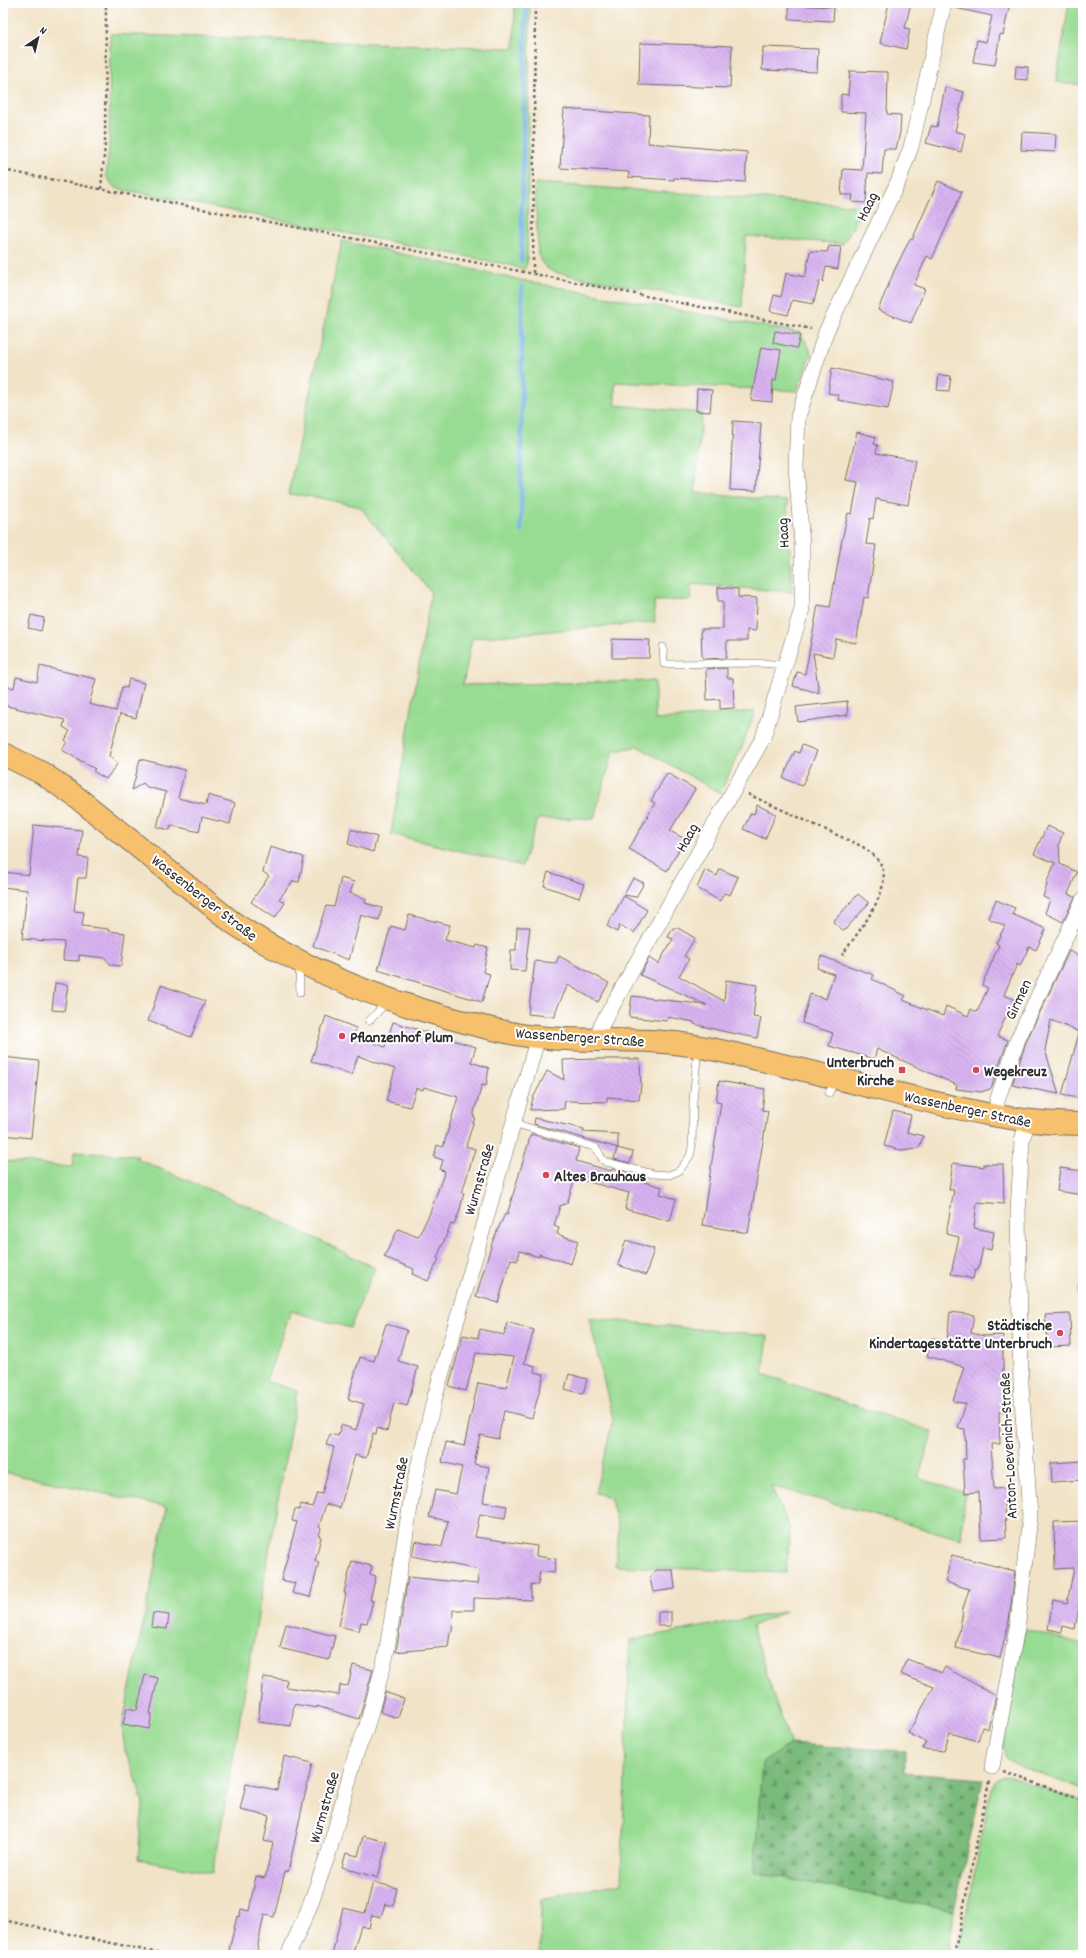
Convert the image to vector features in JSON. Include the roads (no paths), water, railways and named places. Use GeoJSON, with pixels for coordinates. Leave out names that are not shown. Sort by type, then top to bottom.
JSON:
{"type":"FeatureCollection","features":[{"type":"Feature","properties":{"kind":"main road","name":"Wassenberger Straße"},"geometry":{"type":"LineString","coordinates":[[3,754],[42,773],[75,796],[232,922],[257,939],[320,973],[390,999],[476,1025],[538,1037],[646,1040],[698,1046],[832,1085],[1028,1121],[1083,1124]]}},
{"type":"Feature","properties":{"kind":"street","name":"Haag"},"geometry":{"type":"LineString","coordinates":[[597,1039],[601,1026],[762,738],[802,609],[802,544],[796,467],[798,416],[826,332],[898,182],[910,147],[944,3]]}},
{"type":"Feature","properties":{"kind":"street","name":"Girmen"},"geometry":{"type":"LineString","coordinates":[[997,1116],[997,1101],[1018,1039],[1083,900]]}},
{"type":"Feature","properties":{"kind":"street","name":"Wurmstraße"},"geometry":{"type":"LineString","coordinates":[[288,1955],[307,1913],[329,1852],[356,1753],[366,1729],[386,1655],[413,1489],[434,1400],[538,1037]]}},
{"type":"Feature","properties":{"kind":"street","name":"Anton-Loevenich-Straße"},"geometry":{"type":"LineString","coordinates":[[992,1767],[1018,1622],[1030,1517],[1021,1384],[1018,1212],[1022,1140],[1028,1121]]}},
{"type":"Feature","properties":{"kind":"lane"},"geometry":{"type":"LineString","coordinates":[[663,647],[664,664],[760,663],[785,665]]}},
{"type":"Feature","properties":{"kind":"lane"},"geometry":{"type":"LineString","coordinates":[[299,963],[300,993]]}},
{"type":"Feature","properties":{"kind":"lane"},"geometry":{"type":"LineString","coordinates":[[370,1021],[390,999]]}},
{"type":"Feature","properties":{"kind":"lane"},"geometry":{"type":"LineString","coordinates":[[513,1123],[594,1147],[598,1150],[602,1160],[606,1162],[653,1174],[669,1175],[679,1171],[690,1156],[692,1147],[693,1101],[698,1046]]}},
{"type":"Feature","properties":{"kind":"waterway"},"geometry":{"type":"LineString","coordinates":[[521,261],[526,3]]}},
{"type":"Feature","properties":{"kind":"waterway"},"geometry":{"type":"LineString","coordinates":[[521,530],[522,286]]}},
{"type":"Feature","properties":{"kind":"place","name":"Pflanzenhof Plum"},"geometry":{"type":"Point","coordinates":[342,1036]}},
{"type":"Feature","properties":{"kind":"place","name":"Unterbruch Kirche"},"geometry":{"type":"Point","coordinates":[902,1070]}},
{"type":"Feature","properties":{"kind":"place","name":"Wegekreuz"},"geometry":{"type":"Point","coordinates":[976,1070]}},
{"type":"Feature","properties":{"kind":"place","name":"Altes Brauhaus"},"geometry":{"type":"Point","coordinates":[546,1175]}},
{"type":"Feature","properties":{"kind":"place","name":"Städtische Kindertagesstätte Unterbruch"},"geometry":{"type":"Point","coordinates":[1060,1333]}}]}
